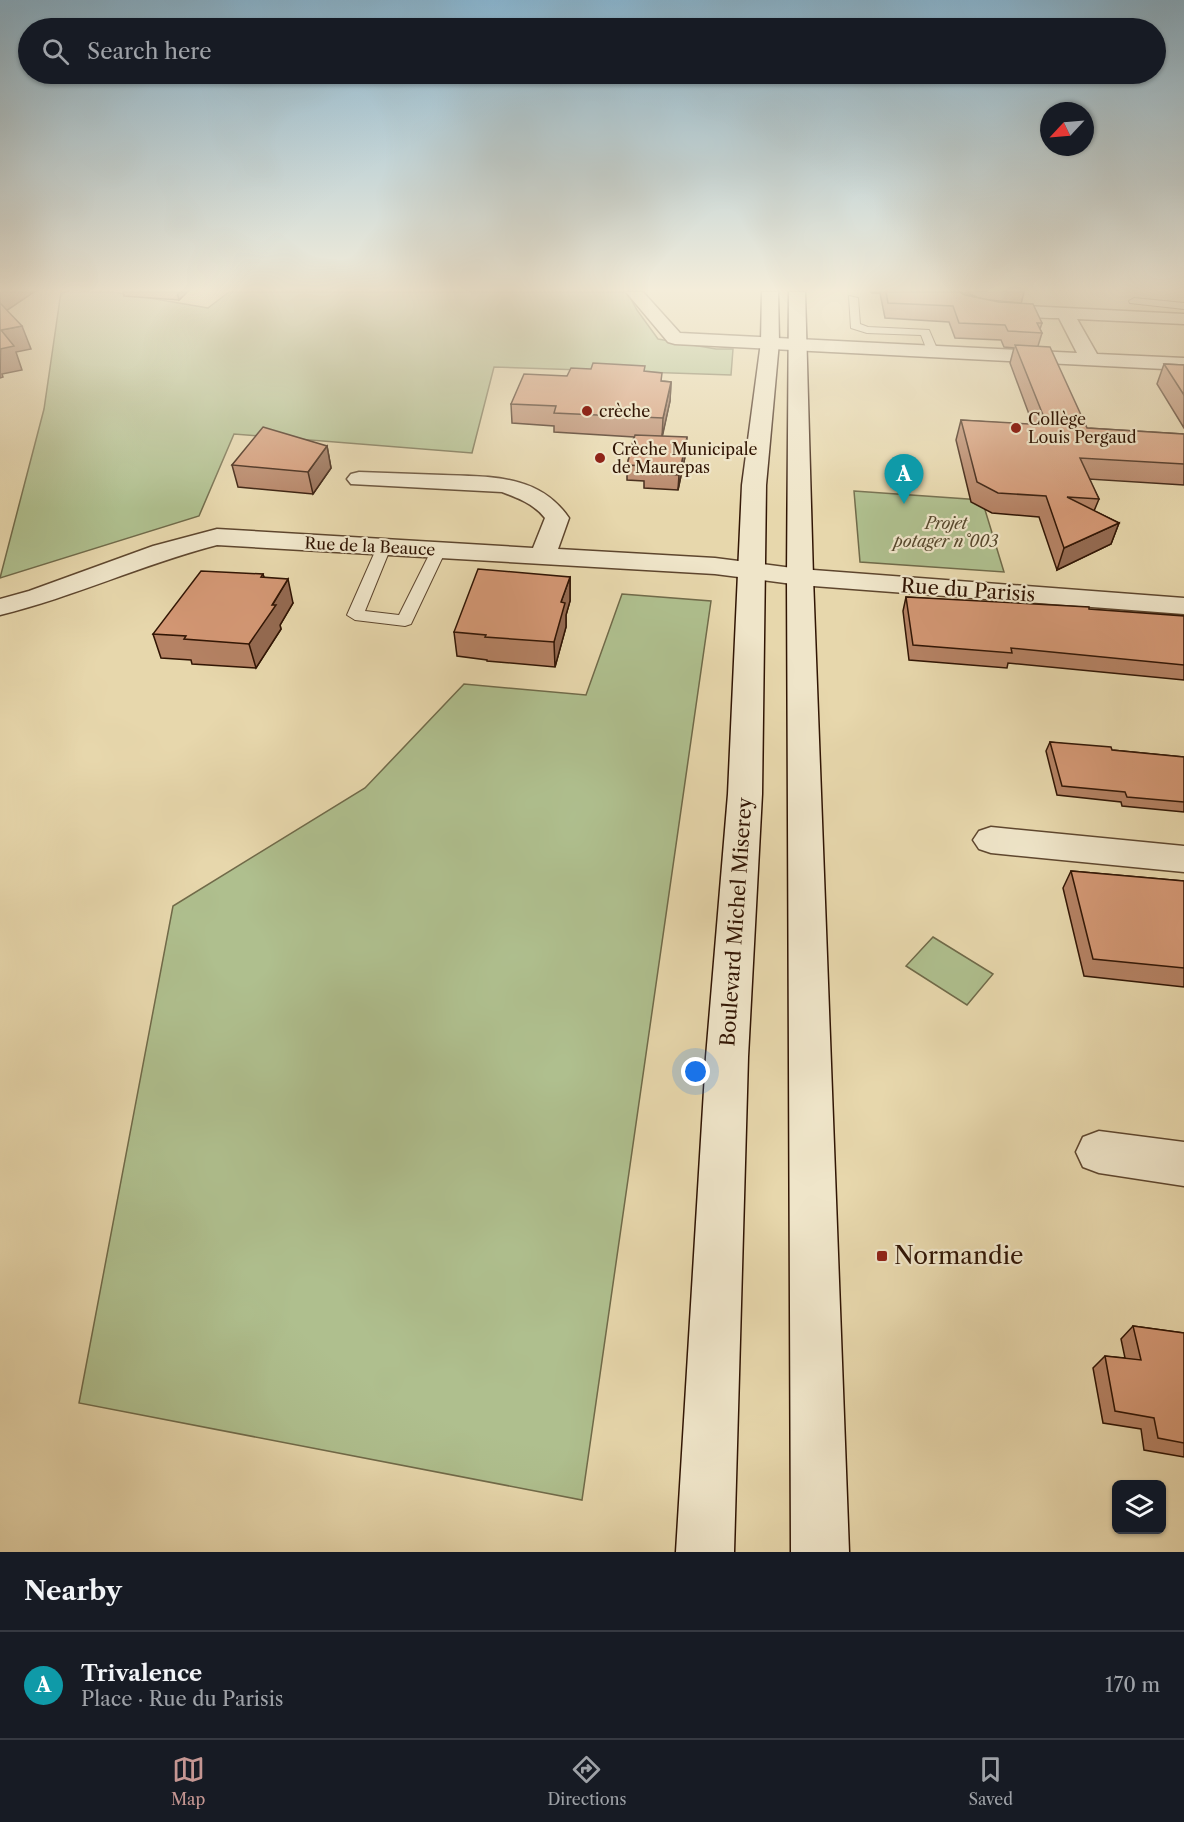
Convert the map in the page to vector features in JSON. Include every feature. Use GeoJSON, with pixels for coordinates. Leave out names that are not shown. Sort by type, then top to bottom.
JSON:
{"type":"FeatureCollection","features":[{"type":"Feature","properties":{"kind":"street","name":"Boulevard Michel Miserey"},"geometry":{"type":"LineString","coordinates":[[705,1552],[727,1057],[745,794],[754,485],[779,364]]}},
{"type":"Feature","properties":{"kind":"street","name":"Boulevard Michel Miserey"},"geometry":{"type":"LineString","coordinates":[[785,364],[800,577],[820,1552]]}},
{"type":"Feature","properties":{"kind":"street"},"geometry":{"type":"LineString","coordinates":[[360,479],[506,485],[529,494],[548,506],[557,518],[543,556]]}},
{"type":"Feature","properties":{"kind":"street","name":"Rue de la Beauce"},"geometry":{"type":"LineString","coordinates":[[0,607],[39,597],[162,551],[217,537],[752,570]]}},
{"type":"Feature","properties":{"kind":"street","name":"Rue du Parisis"},"geometry":{"type":"LineString","coordinates":[[752,570],[800,577],[1184,606]]}},
{"type":"Feature","properties":{"kind":"street"},"geometry":{"type":"LineString","coordinates":[[991,840],[1184,859]]}},
{"type":"Feature","properties":{"kind":"street"},"geometry":{"type":"LineString","coordinates":[[1099,1152],[1184,1164]]}},
{"type":"Feature","properties":{"kind":"lane"},"geometry":{"type":"LineString","coordinates":[[384,547],[354,615],[405,621],[438,550]]}},
{"type":"Feature","properties":{"kind":"green space"},"geometry":{"type":"Polygon","coordinates":[[[50,364],[732,364],[731,375],[494,367],[472,453],[234,434],[199,516],[0,578],[44,409],[50,364]]]}},
{"type":"Feature","properties":{"kind":"green space","name":"Projet potager n°003"},"geometry":{"type":"Polygon","coordinates":[[[854,491],[982,500],[1004,572],[860,562],[854,491]]]}},
{"type":"Feature","properties":{"kind":"green space"},"geometry":{"type":"Polygon","coordinates":[[[622,594],[711,601],[582,1500],[79,1403],[173,906],[365,788],[464,684],[586,695],[622,594]]]}},
{"type":"Feature","properties":{"kind":"green space"},"geometry":{"type":"Polygon","coordinates":[[[933,937],[993,974],[967,1005],[906,966],[933,937]]]}},
{"type":"Feature","properties":{"kind":"building"},"geometry":{"type":"Polygon","coordinates":[[[593,364],[618,364],[645,366],[644,371],[662,373],[661,381],[671,382],[663,418],[554,413],[556,406],[511,404],[524,374],[567,376],[571,368],[591,369],[593,364]]]}},
{"type":"Feature","properties":{"kind":"building"},"geometry":{"type":"Polygon","coordinates":[[[1023,364],[1058,364],[1087,428],[1184,434],[1184,464],[1080,458],[1099,499],[1067,497],[1119,523],[1064,548],[1046,496],[998,493],[977,482],[961,420],[1047,425],[1023,364]]]}},
{"type":"Feature","properties":{"kind":"building"},"geometry":{"type":"Polygon","coordinates":[[[1164,364],[1184,365],[1184,395],[1164,364]]]}},
{"type":"Feature","properties":{"kind":"building"},"geometry":{"type":"Polygon","coordinates":[[[263,427],[327,446],[308,472],[232,465],[263,427]]]}},
{"type":"Feature","properties":{"kind":"building"},"geometry":{"type":"Polygon","coordinates":[[[635,435],[687,437],[679,475],[644,473],[647,466],[627,465],[635,435]]]}},
{"type":"Feature","properties":{"kind":"building"},"geometry":{"type":"Polygon","coordinates":[[[478,569],[570,577],[561,602],[565,603],[554,642],[485,637],[486,635],[454,632],[478,569]]]}},
{"type":"Feature","properties":{"kind":"building"},"geometry":{"type":"Polygon","coordinates":[[[201,571],[263,574],[261,577],[288,579],[272,605],[276,605],[249,644],[153,634],[201,571]]]}},
{"type":"Feature","properties":{"kind":"building"},"geometry":{"type":"Polygon","coordinates":[[[906,597],[1089,607],[1089,609],[1184,616],[1184,665],[1011,648],[1012,653],[913,645],[906,597]]]}},
{"type":"Feature","properties":{"kind":"building"},"geometry":{"type":"Polygon","coordinates":[[[1050,742],[1111,747],[1112,750],[1184,757],[1184,802],[1127,797],[1125,792],[1062,786],[1050,742]]]}},
{"type":"Feature","properties":{"kind":"building"},"geometry":{"type":"Polygon","coordinates":[[[1071,871],[1184,881],[1184,968],[1093,959],[1071,871]]]}},
{"type":"Feature","properties":{"kind":"building"},"geometry":{"type":"Polygon","coordinates":[[[1133,1326],[1184,1333],[1184,1443],[1158,1438],[1154,1418],[1115,1411],[1105,1356],[1141,1360],[1133,1326]]]}},
{"type":"Feature","properties":{"kind":"place","name":"crèche"},"geometry":{"type":"Point","coordinates":[587,411]}},
{"type":"Feature","properties":{"kind":"place","name":"Collège Louis Pergaud"},"geometry":{"type":"Point","coordinates":[1016,428]}},
{"type":"Feature","properties":{"kind":"place","name":"Crèche Municipale de Maurepas"},"geometry":{"type":"Point","coordinates":[600,458]}},
{"type":"Feature","properties":{"kind":"place","name":"Trivalence"},"geometry":{"type":"Point","coordinates":[904,504]}},
{"type":"Feature","properties":{"kind":"place","name":"Normandie"},"geometry":{"type":"Point","coordinates":[882,1256]}}]}
